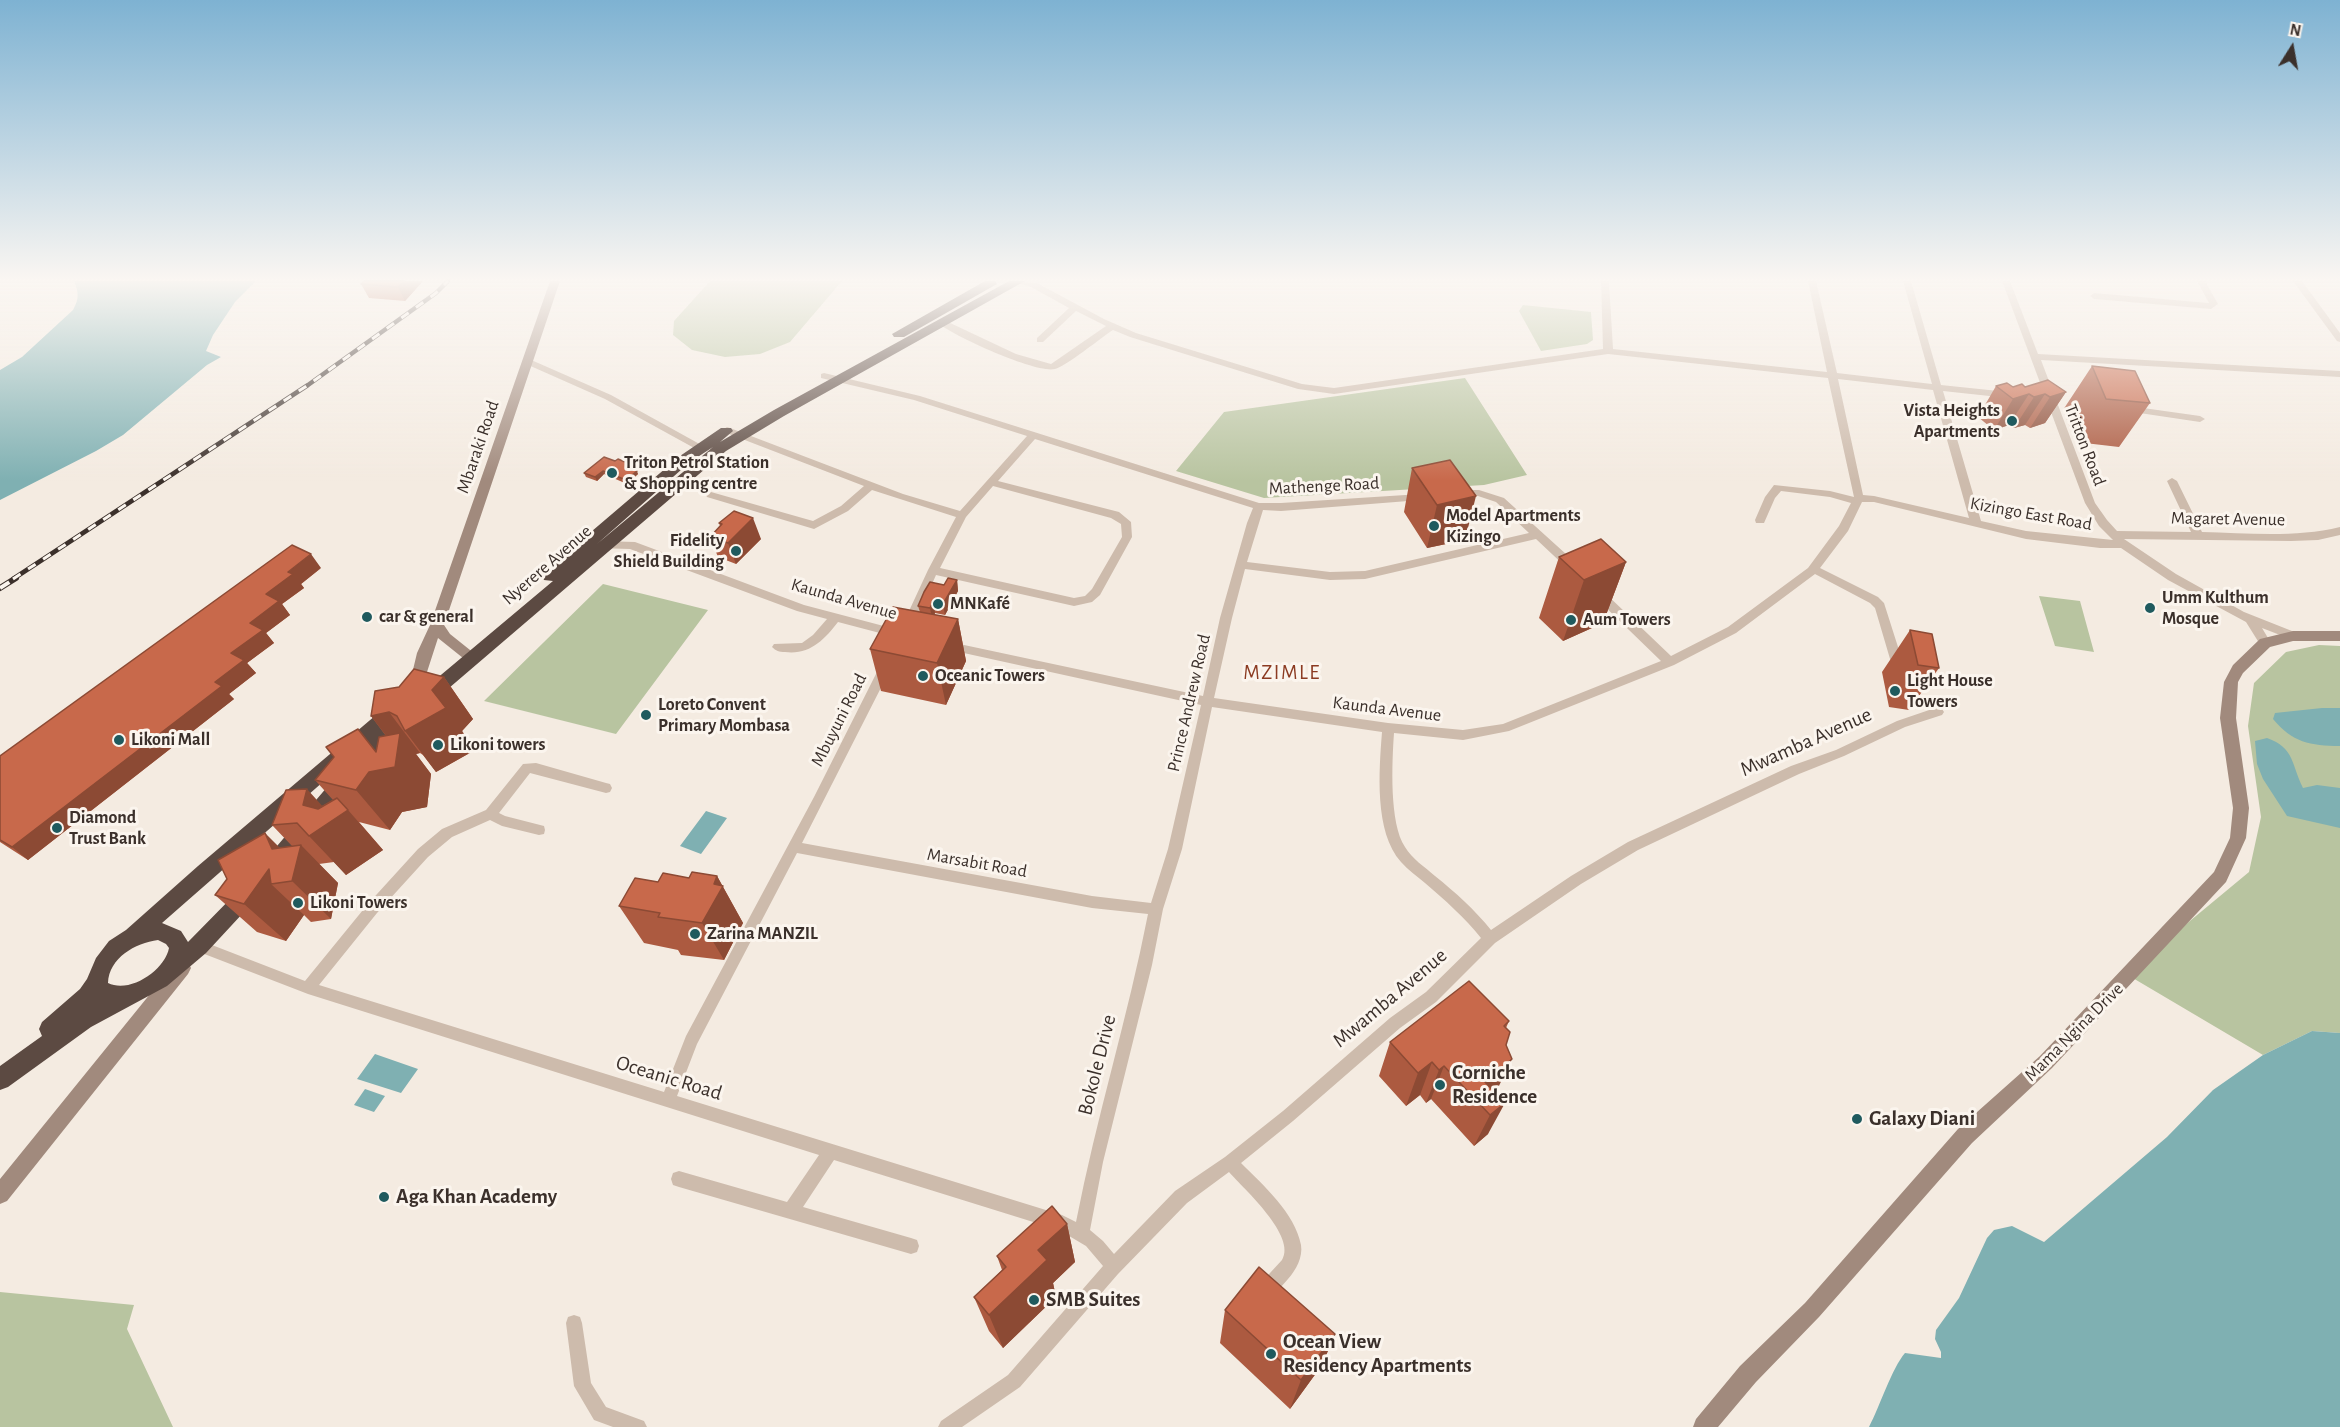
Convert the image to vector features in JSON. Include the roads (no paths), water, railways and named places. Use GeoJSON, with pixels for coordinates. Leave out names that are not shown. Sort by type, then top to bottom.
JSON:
{"type":"FeatureCollection","features":[{"type":"Feature","properties":{"kind":"highway","name":"Nyerere Avenue"},"geometry":{"type":"LineString","coordinates":[[134,936],[205,872],[434,684],[694,457],[881,348]]}},
{"type":"Feature","properties":{"kind":"highway"},"geometry":{"type":"LineString","coordinates":[[859,369],[890,348]]}},
{"type":"Feature","properties":{"kind":"highway","name":"Nyerere Avenue"},"geometry":{"type":"LineString","coordinates":[[832,378],[859,369],[898,348]]}},
{"type":"Feature","properties":{"kind":"highway","name":"Nyerere Avenue"},"geometry":{"type":"LineString","coordinates":[[173,967],[199,946],[262,878],[362,759],[416,707],[434,684]]}},
{"type":"Feature","properties":{"kind":"highway"},"geometry":{"type":"LineString","coordinates":[[0,1079],[83,1020],[152,986],[173,967],[179,947],[176,939],[169,933],[147,932],[134,936],[117,946],[104,959],[98,973],[97,982],[100,989],[106,994],[133,994]]}},
{"type":"Feature","properties":{"kind":"highway"},"geometry":{"type":"LineString","coordinates":[[0,1065],[77,1009],[97,982]]}},
{"type":"Feature","properties":{"kind":"street","name":"Mbaraki Road"},"geometry":{"type":"LineString","coordinates":[[434,684],[419,674],[424,653],[437,625],[534,348]]}},
{"type":"Feature","properties":{"kind":"street"},"geometry":{"type":"LineString","coordinates":[[994,348],[1038,364],[1053,367],[1081,348]]}},
{"type":"Feature","properties":{"kind":"street"},"geometry":{"type":"LineString","coordinates":[[1174,348],[1301,387],[1326,390],[1350,389],[1608,351],[2017,396]]}},
{"type":"Feature","properties":{"kind":"street"},"geometry":{"type":"LineString","coordinates":[[1827,348],[1858,500]]}},
{"type":"Feature","properties":{"kind":"street"},"geometry":{"type":"LineString","coordinates":[[1926,348],[1976,523]]}},
{"type":"Feature","properties":{"kind":"street","name":"Tritton Road"},"geometry":{"type":"LineString","coordinates":[[2031,348],[2090,504],[2103,524],[2123,544]]}},
{"type":"Feature","properties":{"kind":"street"},"geometry":{"type":"LineString","coordinates":[[2034,357],[2340,374]]}},
{"type":"Feature","properties":{"kind":"street"},"geometry":{"type":"LineString","coordinates":[[529,362],[608,397],[694,457]]}},
{"type":"Feature","properties":{"kind":"street","name":"Mathenge Road"},"geometry":{"type":"LineString","coordinates":[[832,378],[917,398],[1259,506],[1281,507],[1472,492],[1489,494],[1500,500],[1670,662]]}},
{"type":"Feature","properties":{"kind":"street"},"geometry":{"type":"LineString","coordinates":[[2039,398],[2062,401]]}},
{"type":"Feature","properties":{"kind":"street"},"geometry":{"type":"LineString","coordinates":[[2119,408],[2200,418]]}},
{"type":"Feature","properties":{"kind":"street"},"geometry":{"type":"LineString","coordinates":[[733,433],[870,486],[962,515]]}},
{"type":"Feature","properties":{"kind":"street","name":"Mbuyuni Road"},"geometry":{"type":"LineString","coordinates":[[668,1100],[691,1041],[898,644],[962,515],[1032,436]]}},
{"type":"Feature","properties":{"kind":"street"},"geometry":{"type":"LineString","coordinates":[[2172,481],[2197,534]]}},
{"type":"Feature","properties":{"kind":"street"},"geometry":{"type":"LineString","coordinates":[[933,570],[1074,602],[1088,599],[1096,592],[1127,537],[1126,522],[1115,515],[991,482]]}},
{"type":"Feature","properties":{"kind":"street"},"geometry":{"type":"LineString","coordinates":[[711,495],[814,525],[840,512],[870,486]]}},
{"type":"Feature","properties":{"kind":"street","name":"Kizingo East Road"},"geometry":{"type":"LineString","coordinates":[[1760,520],[1770,497],[1778,487],[1858,500],[1874,499],[2026,535],[2100,544],[2123,544]]}},
{"type":"Feature","properties":{"kind":"street","name":"Kaunda Avenue"},"geometry":{"type":"LineString","coordinates":[[936,643],[1208,702],[1388,728],[1463,735],[1482,733],[1505,728],[1670,662],[1732,630],[1814,569],[1844,528],[1858,500]]}},
{"type":"Feature","properties":{"kind":"street","name":"Prince Andrew Road"},"geometry":{"type":"LineString","coordinates":[[1156,909],[1175,849],[1226,618],[1259,506]]}},
{"type":"Feature","properties":{"kind":"street"},"geometry":{"type":"LineString","coordinates":[[616,527],[631,545]]}},
{"type":"Feature","properties":{"kind":"street","name":"Magaret Avenue"},"geometry":{"type":"LineString","coordinates":[[2115,535],[2197,534],[2291,537],[2318,536],[2340,531]]}},
{"type":"Feature","properties":{"kind":"street"},"geometry":{"type":"LineString","coordinates":[[1241,565],[1330,576],[1365,575],[1536,535]]}},
{"type":"Feature","properties":{"kind":"street","name":"Kaunda Avenue"},"geometry":{"type":"LineString","coordinates":[[597,543],[631,545],[801,608],[835,617],[898,644]]}},
{"type":"Feature","properties":{"kind":"street"},"geometry":{"type":"LineString","coordinates":[[2123,544],[2172,577],[2250,619],[2294,636]]}},
{"type":"Feature","properties":{"kind":"street"},"geometry":{"type":"LineString","coordinates":[[1814,569],[1875,600],[1880,606],[1900,671]]}},
{"type":"Feature","properties":{"kind":"street"},"geometry":{"type":"LineString","coordinates":[[778,647],[793,650],[807,646],[824,631],[835,617]]}},
{"type":"Feature","properties":{"kind":"street"},"geometry":{"type":"LineString","coordinates":[[2250,619],[2265,643],[2294,636],[2340,636]]}},
{"type":"Feature","properties":{"kind":"street"},"geometry":{"type":"LineString","coordinates":[[437,625],[445,638],[468,654]]}},
{"type":"Feature","properties":{"kind":"street","name":"Mama Ngina Drive"},"geometry":{"type":"LineString","coordinates":[[1704,1427],[1748,1374],[1812,1310],[1965,1136],[2046,1062],[2220,877],[2238,838],[2241,808],[2228,718],[2231,682],[2249,657],[2265,643]]}},
{"type":"Feature","properties":{"kind":"street","name":"Mwamba Avenue"},"geometry":{"type":"LineString","coordinates":[[947,1427],[968,1422],[1014,1381],[1112,1268],[1181,1197],[1288,1116],[1395,1023],[1431,997],[1490,939],[1576,880],[1634,846],[1795,770],[1839,753],[1873,736],[1938,712]]}},
{"type":"Feature","properties":{"kind":"street"},"geometry":{"type":"LineString","coordinates":[[1388,728],[1388,800],[1392,833],[1398,847],[1408,861],[1473,918],[1490,939]]}},
{"type":"Feature","properties":{"kind":"street"},"geometry":{"type":"LineString","coordinates":[[308,988],[372,909],[423,853],[447,833],[491,814],[527,768],[536,768],[606,788]]}},
{"type":"Feature","properties":{"kind":"street"},"geometry":{"type":"LineString","coordinates":[[491,814],[502,821],[539,830]]}},
{"type":"Feature","properties":{"kind":"street","name":"Marsabit Road"},"geometry":{"type":"LineString","coordinates":[[793,847],[1092,902],[1156,909]]}},
{"type":"Feature","properties":{"kind":"street","name":"Bokole Drive"},"geometry":{"type":"LineString","coordinates":[[1082,1232],[1095,1162],[1145,965],[1156,909]]}},
{"type":"Feature","properties":{"kind":"street"},"geometry":{"type":"LineString","coordinates":[[0,1194],[199,946]]}},
{"type":"Feature","properties":{"kind":"street","name":"Oceanic Road"},"geometry":{"type":"LineString","coordinates":[[199,946],[308,988],[1062,1223],[1082,1232],[1100,1247],[1112,1268]]}},
{"type":"Feature","properties":{"kind":"street"},"geometry":{"type":"LineString","coordinates":[[133,994],[134,1029]]}},
{"type":"Feature","properties":{"kind":"street"},"geometry":{"type":"LineString","coordinates":[[791,1211],[831,1151]]}},
{"type":"Feature","properties":{"kind":"street"},"geometry":{"type":"LineString","coordinates":[[1230,1162],[1285,1225],[1295,1249],[1293,1259],[1264,1292]]}},
{"type":"Feature","properties":{"kind":"street"},"geometry":{"type":"LineString","coordinates":[[679,1179],[911,1246]]}},
{"type":"Feature","properties":{"kind":"street"},"geometry":{"type":"LineString","coordinates":[[574,1323],[583,1386],[600,1414],[638,1427]]}},
{"type":"Feature","properties":{"kind":"water"},"geometry":{"type":"Polygon","coordinates":[[[32,348],[207,348],[206,351],[221,357],[207,365],[123,435],[0,500],[0,370],[22,357],[32,348]]]}},
{"type":"Feature","properties":{"kind":"water"},"geometry":{"type":"Polygon","coordinates":[[[2340,708],[2340,746],[2311,744],[2302,741],[2287,733],[2273,719],[2275,713],[2340,708]]]}},
{"type":"Feature","properties":{"kind":"water"},"geometry":{"type":"Polygon","coordinates":[[[2267,738],[2288,752],[2303,788],[2317,785],[2340,788],[2340,828],[2287,816],[2263,779],[2257,764],[2255,741],[2267,738]]]}},
{"type":"Feature","properties":{"kind":"water"},"geometry":{"type":"Polygon","coordinates":[[[706,811],[727,818],[701,854],[680,846],[706,811]]]}},
{"type":"Feature","properties":{"kind":"water"},"geometry":{"type":"Polygon","coordinates":[[[2312,1031],[2340,1033],[2340,1427],[1869,1427],[1891,1377],[1905,1353],[1941,1358],[1941,1352],[1935,1339],[1936,1330],[1959,1298],[1987,1238],[1994,1230],[2012,1226],[2044,1242],[2167,1137],[2213,1090],[2263,1055],[2312,1031]]]}},
{"type":"Feature","properties":{"kind":"water"},"geometry":{"type":"Polygon","coordinates":[[[375,1054],[418,1069],[401,1093],[357,1079],[375,1054]]]}},
{"type":"Feature","properties":{"kind":"water"},"geometry":{"type":"Polygon","coordinates":[[[365,1089],[385,1096],[374,1112],[354,1105],[365,1089]]]}},
{"type":"Feature","properties":{"kind":"railway"},"geometry":{"type":"LineString","coordinates":[[13,579],[308,385],[360,348]]}},
{"type":"Feature","properties":{"kind":"railway"},"geometry":{"type":"LineString","coordinates":[[0,588],[16,578]]}},
{"type":"Feature","properties":{"kind":"place","name":"Vista Heights Apartments"},"geometry":{"type":"Point","coordinates":[2012,421]}},
{"type":"Feature","properties":{"kind":"place","name":"Triton Petrol Station & Shopping centre"},"geometry":{"type":"Point","coordinates":[612,473]}},
{"type":"Feature","properties":{"kind":"place","name":"Model Apartments Kizingo"},"geometry":{"type":"Point","coordinates":[1434,526]}},
{"type":"Feature","properties":{"kind":"place","name":"Fidelity Shield Building"},"geometry":{"type":"Point","coordinates":[736,551]}},
{"type":"Feature","properties":{"kind":"place","name":"MNKafé"},"geometry":{"type":"Point","coordinates":[938,604]}},
{"type":"Feature","properties":{"kind":"place","name":"Umm Kulthum Mosque"},"geometry":{"type":"Point","coordinates":[2150,608]}},
{"type":"Feature","properties":{"kind":"place","name":"car & general"},"geometry":{"type":"Point","coordinates":[367,617]}},
{"type":"Feature","properties":{"kind":"place","name":"Aum Towers"},"geometry":{"type":"Point","coordinates":[1571,620]}},
{"type":"Feature","properties":{"kind":"place","name":"Oceanic Towers"},"geometry":{"type":"Point","coordinates":[923,676]}},
{"type":"Feature","properties":{"kind":"place","name":"Light House Towers"},"geometry":{"type":"Point","coordinates":[1895,691]}},
{"type":"Feature","properties":{"kind":"place","name":"Loreto Convent Primary Mombasa"},"geometry":{"type":"Point","coordinates":[646,715]}},
{"type":"Feature","properties":{"kind":"place","name":"Likoni Mall"},"geometry":{"type":"Point","coordinates":[119,740]}},
{"type":"Feature","properties":{"kind":"place","name":"Likoni towers"},"geometry":{"type":"Point","coordinates":[438,745]}},
{"type":"Feature","properties":{"kind":"place","name":"Diamond Trust Bank"},"geometry":{"type":"Point","coordinates":[57,828]}},
{"type":"Feature","properties":{"kind":"place","name":"Likoni Towers"},"geometry":{"type":"Point","coordinates":[298,903]}},
{"type":"Feature","properties":{"kind":"place","name":"Zarina MANZIL"},"geometry":{"type":"Point","coordinates":[695,934]}},
{"type":"Feature","properties":{"kind":"place","name":"Corniche Residence"},"geometry":{"type":"Point","coordinates":[1440,1085]}},
{"type":"Feature","properties":{"kind":"place","name":"Galaxy Diani"},"geometry":{"type":"Point","coordinates":[1857,1119]}},
{"type":"Feature","properties":{"kind":"place","name":"Aga Khan Academy"},"geometry":{"type":"Point","coordinates":[384,1197]}},
{"type":"Feature","properties":{"kind":"place","name":"SMB Suites"},"geometry":{"type":"Point","coordinates":[1034,1300]}},
{"type":"Feature","properties":{"kind":"place","name":"Ocean View Residency Apartments"},"geometry":{"type":"Point","coordinates":[1271,1354]}},
{"type":"Feature","properties":{"kind":"district","name":"MZIMLE"},"geometry":{"type":"Point","coordinates":[1282,673]}}]}
